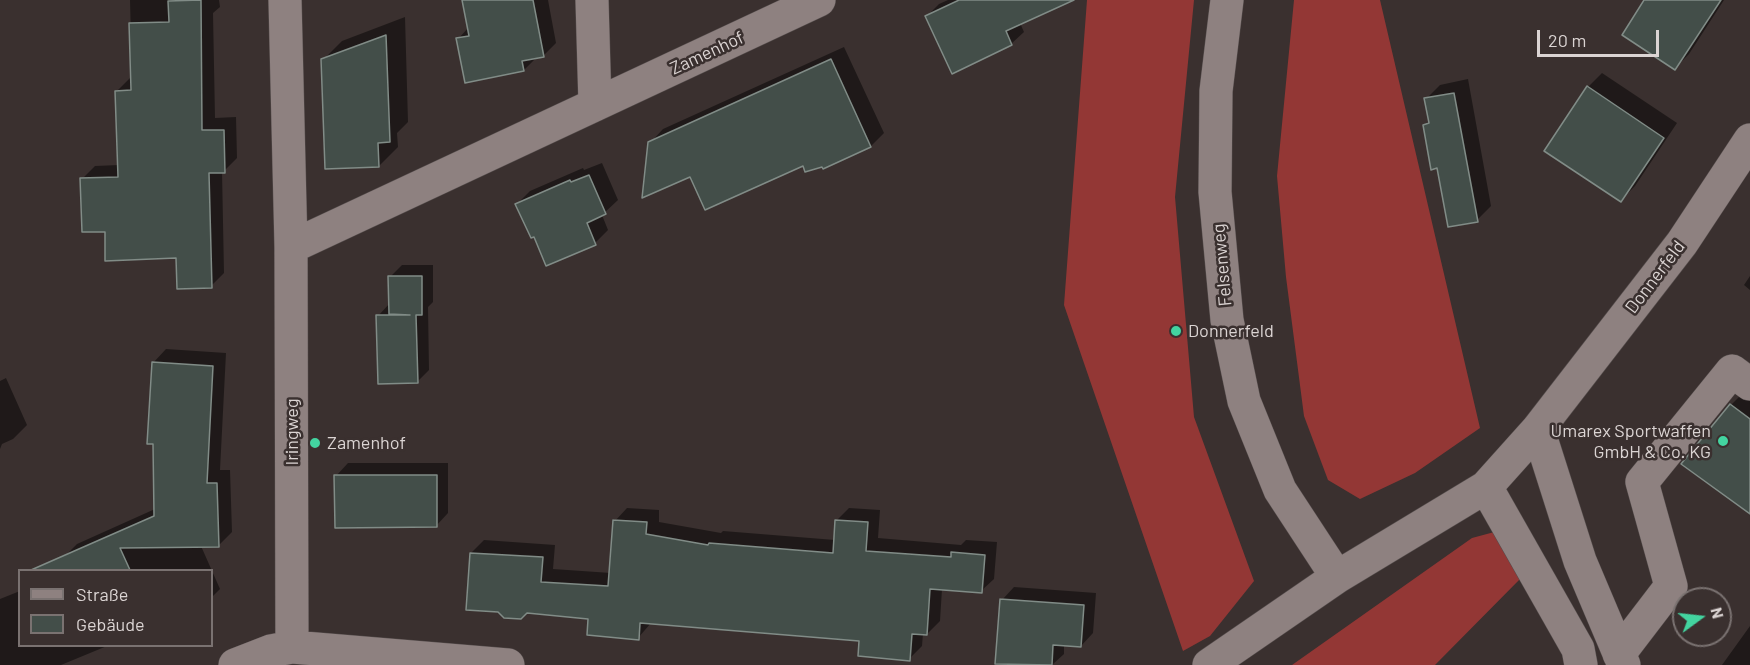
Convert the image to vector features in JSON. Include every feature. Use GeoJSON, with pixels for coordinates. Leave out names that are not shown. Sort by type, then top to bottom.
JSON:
{"type":"FeatureCollection","features":[{"type":"Feature","properties":{"kind":"street","name":"Iringweg"},"geometry":{"type":"LineString","coordinates":[[285,0],[291,247],[292,647]]}},
{"type":"Feature","properties":{"kind":"street"},"geometry":{"type":"LineString","coordinates":[[592,0],[595,105]]}},
{"type":"Feature","properties":{"kind":"street","name":"Zamenhof"},"geometry":{"type":"LineString","coordinates":[[291,247],[819,0]]}},
{"type":"Feature","properties":{"kind":"street","name":"Felsenweg"},"geometry":{"type":"LineString","coordinates":[[1227,0],[1216,91],[1215,192],[1227,320],[1244,401],[1280,490],[1337,577]]}},
{"type":"Feature","properties":{"kind":"street","name":"Donnerfeld"},"geometry":{"type":"LineString","coordinates":[[1209,665],[1337,577],[1485,487],[1538,429],[1682,243],[1750,140]]}},
{"type":"Feature","properties":{"kind":"street"},"geometry":{"type":"LineString","coordinates":[[1621,659],[1671,586],[1642,482],[1731,371],[1750,384]]}},
{"type":"Feature","properties":{"kind":"street"},"geometry":{"type":"LineString","coordinates":[[1538,429],[1580,561],[1621,659]]}},
{"type":"Feature","properties":{"kind":"street"},"geometry":{"type":"LineString","coordinates":[[1485,487],[1578,649],[1581,665]]}},
{"type":"Feature","properties":{"kind":"street"},"geometry":{"type":"LineString","coordinates":[[235,665],[263,653],[292,647],[508,665]]}},
{"type":"Feature","properties":{"kind":"shaded area"},"geometry":{"type":"Polygon","coordinates":[[[1087,0],[1194,0],[1175,197],[1194,417],[1254,581],[1210,636],[1183,651],[1064,305],[1087,0]]]}},
{"type":"Feature","properties":{"kind":"shaded area"},"geometry":{"type":"Polygon","coordinates":[[[1294,0],[1380,0],[1480,428],[1415,473],[1360,499],[1328,480],[1304,416],[1286,277],[1277,176],[1294,0]]]}},
{"type":"Feature","properties":{"kind":"shaded area"},"geometry":{"type":"Polygon","coordinates":[[[1498,531],[1523,576],[1435,665],[1292,665],[1472,538],[1498,531]]]}},
{"type":"Feature","properties":{"kind":"building"},"geometry":{"type":"Polygon","coordinates":[[[201,0],[202,130],[224,130],[225,173],[209,173],[212,288],[177,289],[176,258],[105,261],[105,232],[82,232],[80,178],[118,177],[115,91],[131,90],[129,23],[169,22],[168,1],[201,0]]]}},
{"type":"Feature","properties":{"kind":"building"},"geometry":{"type":"Polygon","coordinates":[[[462,0],[533,0],[544,57],[522,61],[524,71],[465,83],[456,38],[469,36],[462,0]]]}},
{"type":"Feature","properties":{"kind":"building"},"geometry":{"type":"Polygon","coordinates":[[[959,0],[1074,0],[1006,31],[1012,45],[952,74],[925,16],[959,0]]]}},
{"type":"Feature","properties":{"kind":"building"},"geometry":{"type":"Polygon","coordinates":[[[1644,0],[1721,0],[1675,70],[1622,35],[1644,0]]]}},
{"type":"Feature","properties":{"kind":"building"},"geometry":{"type":"Polygon","coordinates":[[[386,35],[390,142],[378,143],[379,167],[325,169],[321,59],[386,35]]]}},
{"type":"Feature","properties":{"kind":"building"},"geometry":{"type":"Polygon","coordinates":[[[831,59],[871,147],[823,169],[822,167],[805,172],[803,166],[705,210],[690,177],[642,198],[648,142],[831,59]]]}},
{"type":"Feature","properties":{"kind":"building"},"geometry":{"type":"Polygon","coordinates":[[[1587,86],[1664,138],[1621,202],[1544,151],[1587,86]]]}},
{"type":"Feature","properties":{"kind":"building"},"geometry":{"type":"Polygon","coordinates":[[[1454,93],[1478,222],[1448,227],[1437,168],[1431,170],[1423,125],[1429,123],[1424,98],[1454,93]]]}},
{"type":"Feature","properties":{"kind":"building"},"geometry":{"type":"Polygon","coordinates":[[[589,175],[606,214],[587,223],[596,245],[546,266],[534,237],[531,238],[515,204],[570,180],[571,182],[589,175]]]}},
{"type":"Feature","properties":{"kind":"building"},"geometry":{"type":"Polygon","coordinates":[[[388,276],[422,276],[422,315],[416,315],[418,383],[378,384],[376,315],[410,315],[389,314],[388,276]]]}},
{"type":"Feature","properties":{"kind":"building"},"geometry":{"type":"Polygon","coordinates":[[[152,362],[213,366],[207,483],[217,483],[219,547],[120,548],[130,569],[33,569],[154,516],[153,444],[147,444],[152,362]]]}},
{"type":"Feature","properties":{"kind":"building","name":"Umarex Sportwaffen GmbH & Co. KG"},"geometry":{"type":"Polygon","coordinates":[[[1730,404],[1750,419],[1750,514],[1681,464],[1730,404]]]}},
{"type":"Feature","properties":{"kind":"building"},"geometry":{"type":"Polygon","coordinates":[[[334,475],[437,475],[437,527],[335,528],[334,475]]]}},
{"type":"Feature","properties":{"kind":"building"},"geometry":{"type":"Polygon","coordinates":[[[613,520],[647,522],[646,534],[708,545],[709,543],[833,553],[835,520],[868,522],[866,551],[951,557],[951,552],[985,555],[982,593],[930,589],[927,635],[912,634],[910,661],[858,656],[859,641],[640,623],[639,640],[587,635],[588,619],[527,613],[521,619],[504,618],[498,612],[466,610],[470,553],[543,557],[541,582],[608,586],[613,520]]]}},
{"type":"Feature","properties":{"kind":"building"},"geometry":{"type":"Polygon","coordinates":[[[1000,599],[1084,605],[1081,647],[1053,645],[1052,665],[995,664],[1000,599]]]}},
{"type":"Feature","properties":{"kind":"place","name":"Donnerfeld"},"geometry":{"type":"Point","coordinates":[1176,331]}},
{"type":"Feature","properties":{"kind":"place","name":"Umarex Sportwaffen GmbH & Co. KG"},"geometry":{"type":"Point","coordinates":[1723,441]}},
{"type":"Feature","properties":{"kind":"place","name":"Zamenhof"},"geometry":{"type":"Point","coordinates":[315,443]}}]}
